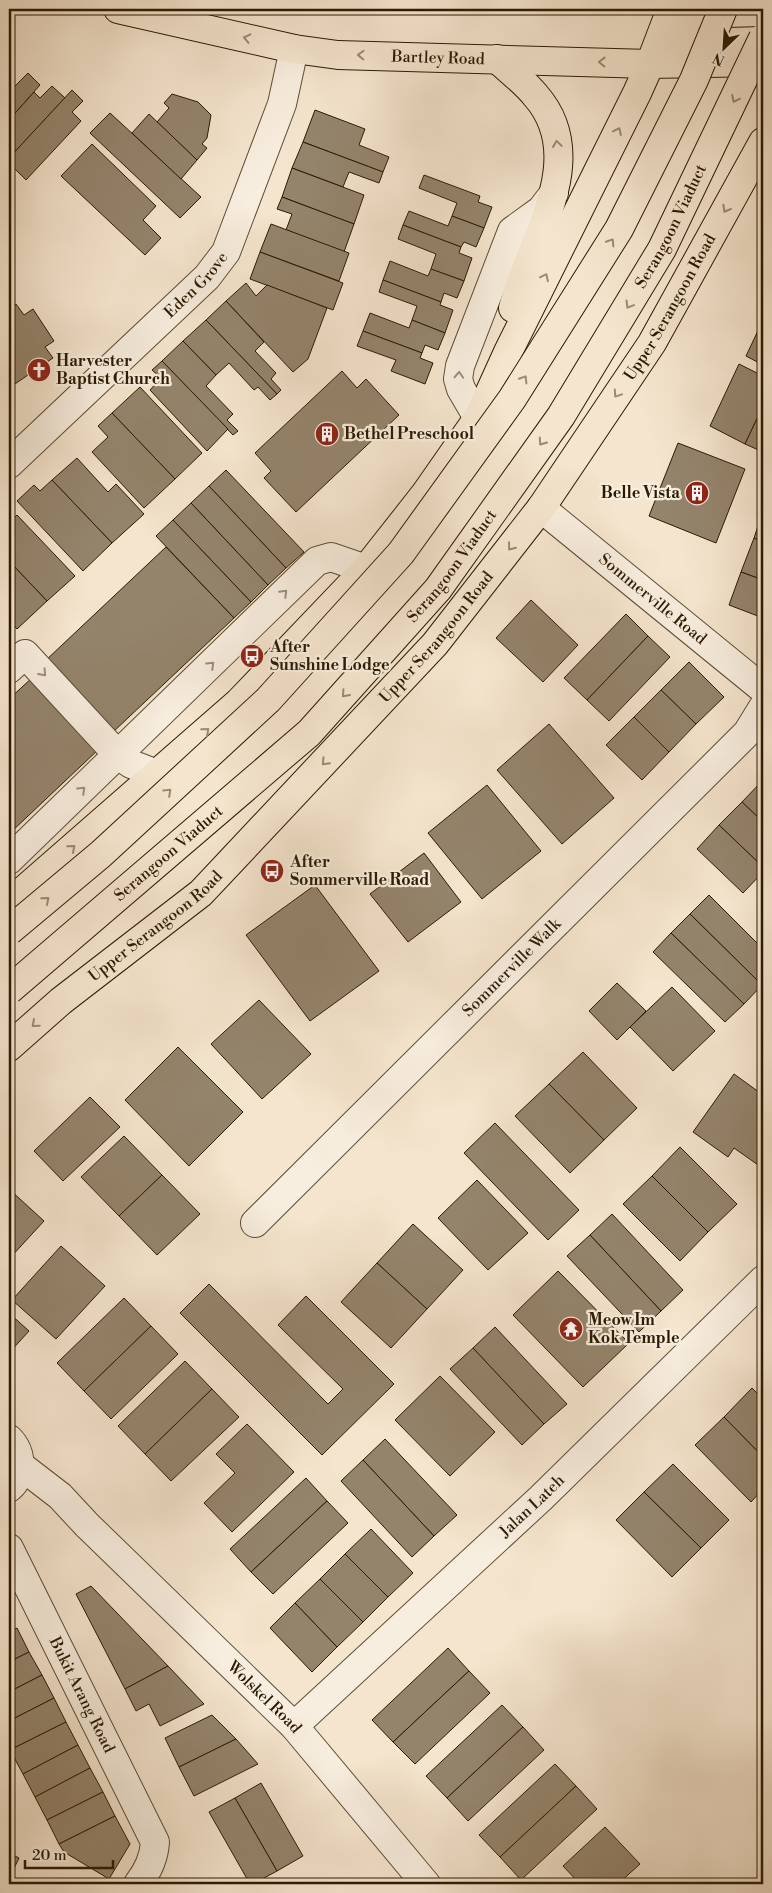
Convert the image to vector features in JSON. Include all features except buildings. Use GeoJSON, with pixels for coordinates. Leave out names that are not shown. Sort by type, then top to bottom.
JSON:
{"type":"FeatureCollection","features":[{"type":"Feature","properties":{"kind":"main road","name":"Bartley Road"},"geometry":{"type":"LineString","coordinates":[[118,9],[294,49],[338,55],[650,64],[763,62]]}},
{"type":"Feature","properties":{"kind":"main road"},"geometry":{"type":"LineString","coordinates":[[9,903],[239,702],[366,569],[426,494],[478,418],[508,352],[650,64],[671,9]]}},
{"type":"Feature","properties":{"kind":"main road"},"geometry":{"type":"LineString","coordinates":[[650,64],[691,16],[693,9]]}},
{"type":"Feature","properties":{"kind":"main road"},"geometry":{"type":"LineString","coordinates":[[9,931],[101,854],[268,700],[401,553],[512,399],[619,229],[694,80],[723,9]]}},
{"type":"Feature","properties":{"kind":"main road"},"geometry":{"type":"LineString","coordinates":[[650,64],[691,43],[763,40]]}},
{"type":"Feature","properties":{"kind":"main road","name":"Serangoon Viaduct"},"geometry":{"type":"LineString","coordinates":[[9,990],[309,733],[438,589],[561,416],[662,249],[763,40]]}},
{"type":"Feature","properties":{"kind":"main road"},"geometry":{"type":"LineString","coordinates":[[497,59],[536,96],[550,116],[558,140],[560,164],[554,193],[514,306],[508,352]]}},
{"type":"Feature","properties":{"kind":"main road","name":"Upper Serangoon Road"},"geometry":{"type":"LineString","coordinates":[[9,1046],[61,1001],[201,894],[435,644],[541,508],[652,343],[756,161],[763,142]]}},
{"type":"Feature","properties":{"kind":"street","name":"Eden Grove"},"geometry":{"type":"LineString","coordinates":[[9,464],[207,277],[226,252],[282,104],[294,49]]}},
{"type":"Feature","properties":{"kind":"street"},"geometry":{"type":"LineString","coordinates":[[478,418],[461,389],[458,379],[460,366],[512,232],[541,210],[554,193]]}},
{"type":"Feature","properties":{"kind":"street","name":"Sommerville Road"},"geometry":{"type":"LineString","coordinates":[[541,508],[763,689]]}},
{"type":"Feature","properties":{"kind":"street"},"geometry":{"type":"LineString","coordinates":[[9,860],[317,561],[331,557],[366,569]]}},
{"type":"Feature","properties":{"kind":"street"},"geometry":{"type":"LineString","coordinates":[[9,669],[25,654],[118,755],[131,764],[156,774]]}},
{"type":"Feature","properties":{"kind":"street","name":"Sommerville Walk"},"geometry":{"type":"LineString","coordinates":[[255,1223],[747,733],[763,707]]}},
{"type":"Feature","properties":{"kind":"street","name":"Jalan Lateh"},"geometry":{"type":"LineString","coordinates":[[294,1726],[541,1498],[763,1280]]}},
{"type":"Feature","properties":{"kind":"street"},"geometry":{"type":"LineString","coordinates":[[9,1439],[18,1452],[14,1479]]}},
{"type":"Feature","properties":{"kind":"street","name":"Wolskel Road"},"geometry":{"type":"LineString","coordinates":[[14,1479],[60,1496],[87,1525],[294,1726],[426,1884]]}},
{"type":"Feature","properties":{"kind":"street","name":"Bukit Arang Road"},"geometry":{"type":"LineString","coordinates":[[9,1548],[155,1842],[154,1854],[146,1873],[138,1884]]}},
{"type":"Feature","properties":{"kind":"place","name":"Harvester Baptist Church"},"geometry":{"type":"Point","coordinates":[39,370]}},
{"type":"Feature","properties":{"kind":"place","name":"Bethel Preschool"},"geometry":{"type":"Point","coordinates":[327,434]}},
{"type":"Feature","properties":{"kind":"place","name":"Belle Vista"},"geometry":{"type":"Point","coordinates":[697,493]}},
{"type":"Feature","properties":{"kind":"place","name":"After Sunshine Lodge"},"geometry":{"type":"Point","coordinates":[252,656]}},
{"type":"Feature","properties":{"kind":"place","name":"After Sommerville Road"},"geometry":{"type":"Point","coordinates":[272,871]}},
{"type":"Feature","properties":{"kind":"place","name":"Meow Im Kok Temple"},"geometry":{"type":"Point","coordinates":[571,1329]}}]}
